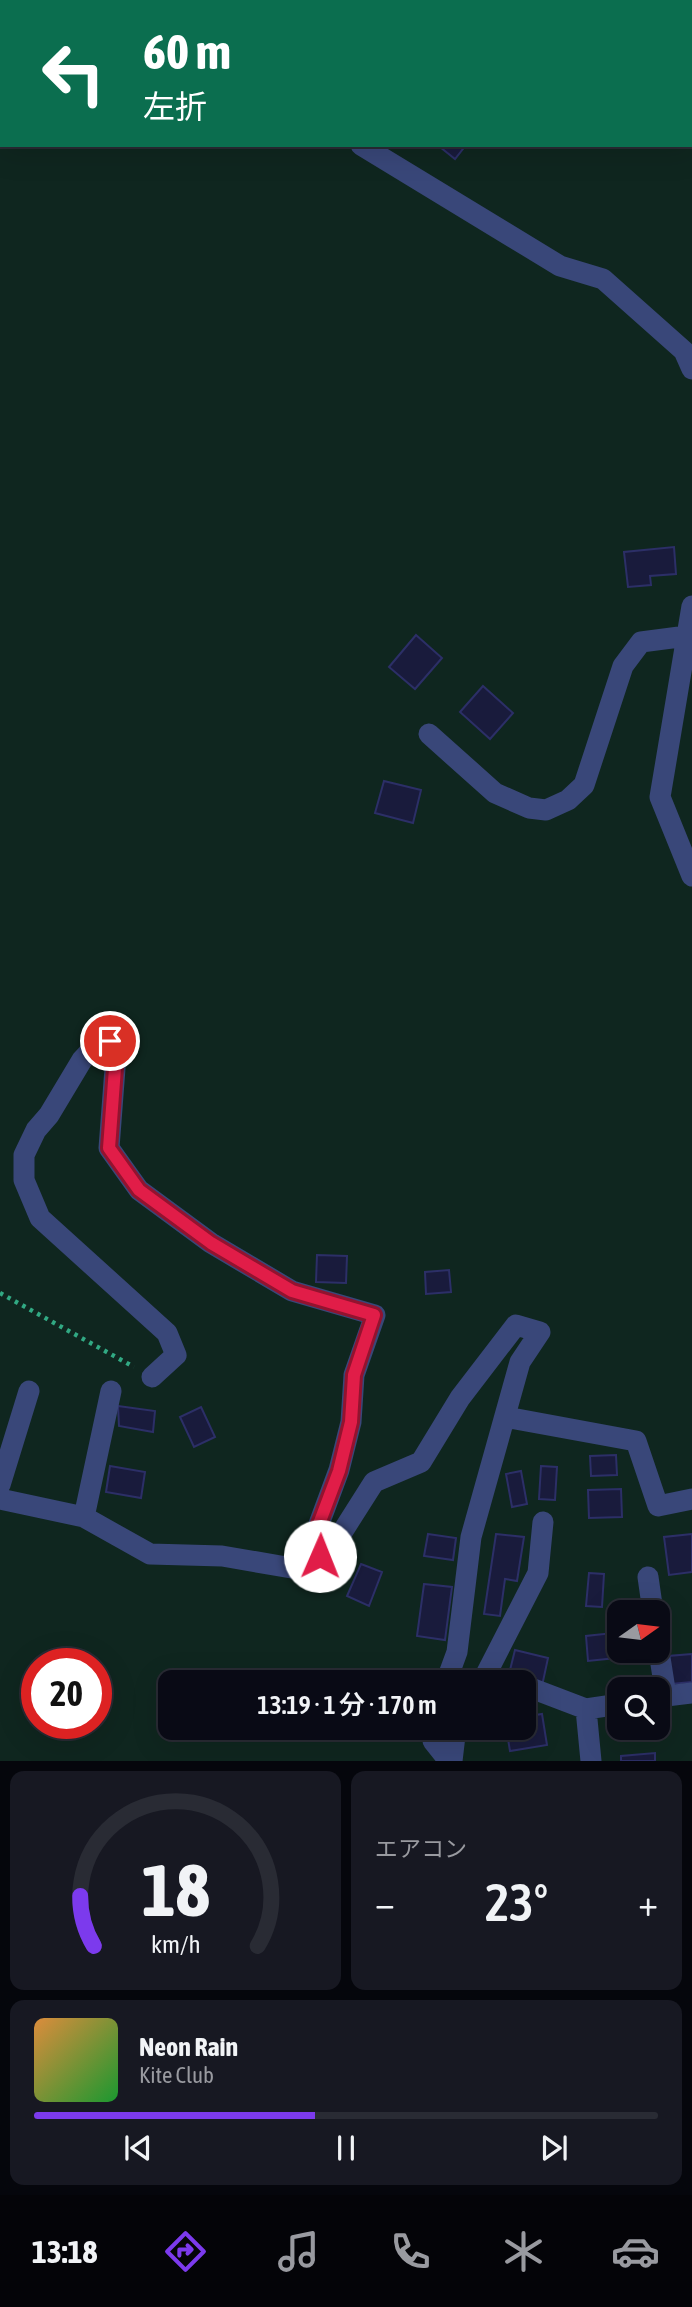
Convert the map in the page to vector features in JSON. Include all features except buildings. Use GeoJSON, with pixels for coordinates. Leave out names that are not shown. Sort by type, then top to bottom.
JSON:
{"type":"FeatureCollection","features":[{"type":"Feature","properties":{"kind":"street"},"geometry":{"type":"LineString","coordinates":[[364,147],[560,266],[603,279],[684,351],[692,369]]}},
{"type":"Feature","properties":{"kind":"street"},"geometry":{"type":"LineString","coordinates":[[692,606],[690,640],[660,797],[692,876]]}},
{"type":"Feature","properties":{"kind":"street"},"geometry":{"type":"LineString","coordinates":[[429,734],[495,793],[529,808],[546,810],[568,800],[584,785],[623,666],[641,642],[690,640]]}},
{"type":"Feature","properties":{"kind":"street"},"geometry":{"type":"LineString","coordinates":[[0,1499],[84,1517],[150,1554],[222,1556],[316,1572],[324,1539],[319,1524],[339,1471],[351,1422],[354,1375],[374,1315],[292,1291],[211,1243],[139,1190],[109,1148],[116,1055],[110,1041],[96,1045],[82,1060],[49,1115],[36,1130],[24,1155],[24,1180],[40,1218],[167,1333],[176,1355],[152,1377]]}},
{"type":"Feature","properties":{"kind":"street"},"geometry":{"type":"LineString","coordinates":[[324,1539],[341,1534],[374,1482],[421,1462],[460,1398],[516,1325],[540,1332],[520,1362],[471,1537],[457,1652],[450,1670]]}},
{"type":"Feature","properties":{"kind":"street"},"geometry":{"type":"LineString","coordinates":[[0,1485],[29,1391]]}},
{"type":"Feature","properties":{"kind":"street"},"geometry":{"type":"LineString","coordinates":[[84,1517],[111,1391]]}},
{"type":"Feature","properties":{"kind":"street"},"geometry":{"type":"LineString","coordinates":[[505,1417],[636,1441],[658,1506],[692,1499]]}},
{"type":"Feature","properties":{"kind":"street"},"geometry":{"type":"LineString","coordinates":[[490,1670],[538,1573],[543,1522]]}},
{"type":"Feature","properties":{"kind":"street"},"geometry":{"type":"LineString","coordinates":[[648,1577],[651,1600]]}},
{"type":"Feature","properties":{"kind":"street"},"geometry":{"type":"LineString","coordinates":[[536,1690],[586,1709],[607,1706]]}},
{"type":"Feature","properties":{"kind":"street"},"geometry":{"type":"LineString","coordinates":[[670,1695],[692,1693]]}},
{"type":"Feature","properties":{"kind":"street"},"geometry":{"type":"LineString","coordinates":[[586,1709],[591,1761]]}},
{"type":"Feature","properties":{"kind":"street"},"geometry":{"type":"LineString","coordinates":[[433,1740],[451,1761]]}},
{"type":"Feature","properties":{"kind":"street"},"geometry":{"type":"LineString","coordinates":[[451,1761],[454,1740]]}},
{"type":"Feature","properties":{"kind":"path"},"geometry":{"type":"LineString","coordinates":[[0,1293],[152,1377]]}},
{"type":"Feature","properties":{"kind":"green space"},"geometry":{"type":"Polygon","coordinates":[[[0,147],[692,147],[692,1761],[0,1761],[0,147]]]}},
{"type":"Feature","properties":{"kind":"route"},"geometry":{"type":"LineString","coordinates":[[110,1041],[116,1055],[109,1148],[139,1190],[211,1243],[292,1291],[374,1315],[354,1375],[351,1422],[339,1471],[319,1524],[324,1539],[320,1556]]}}]}
